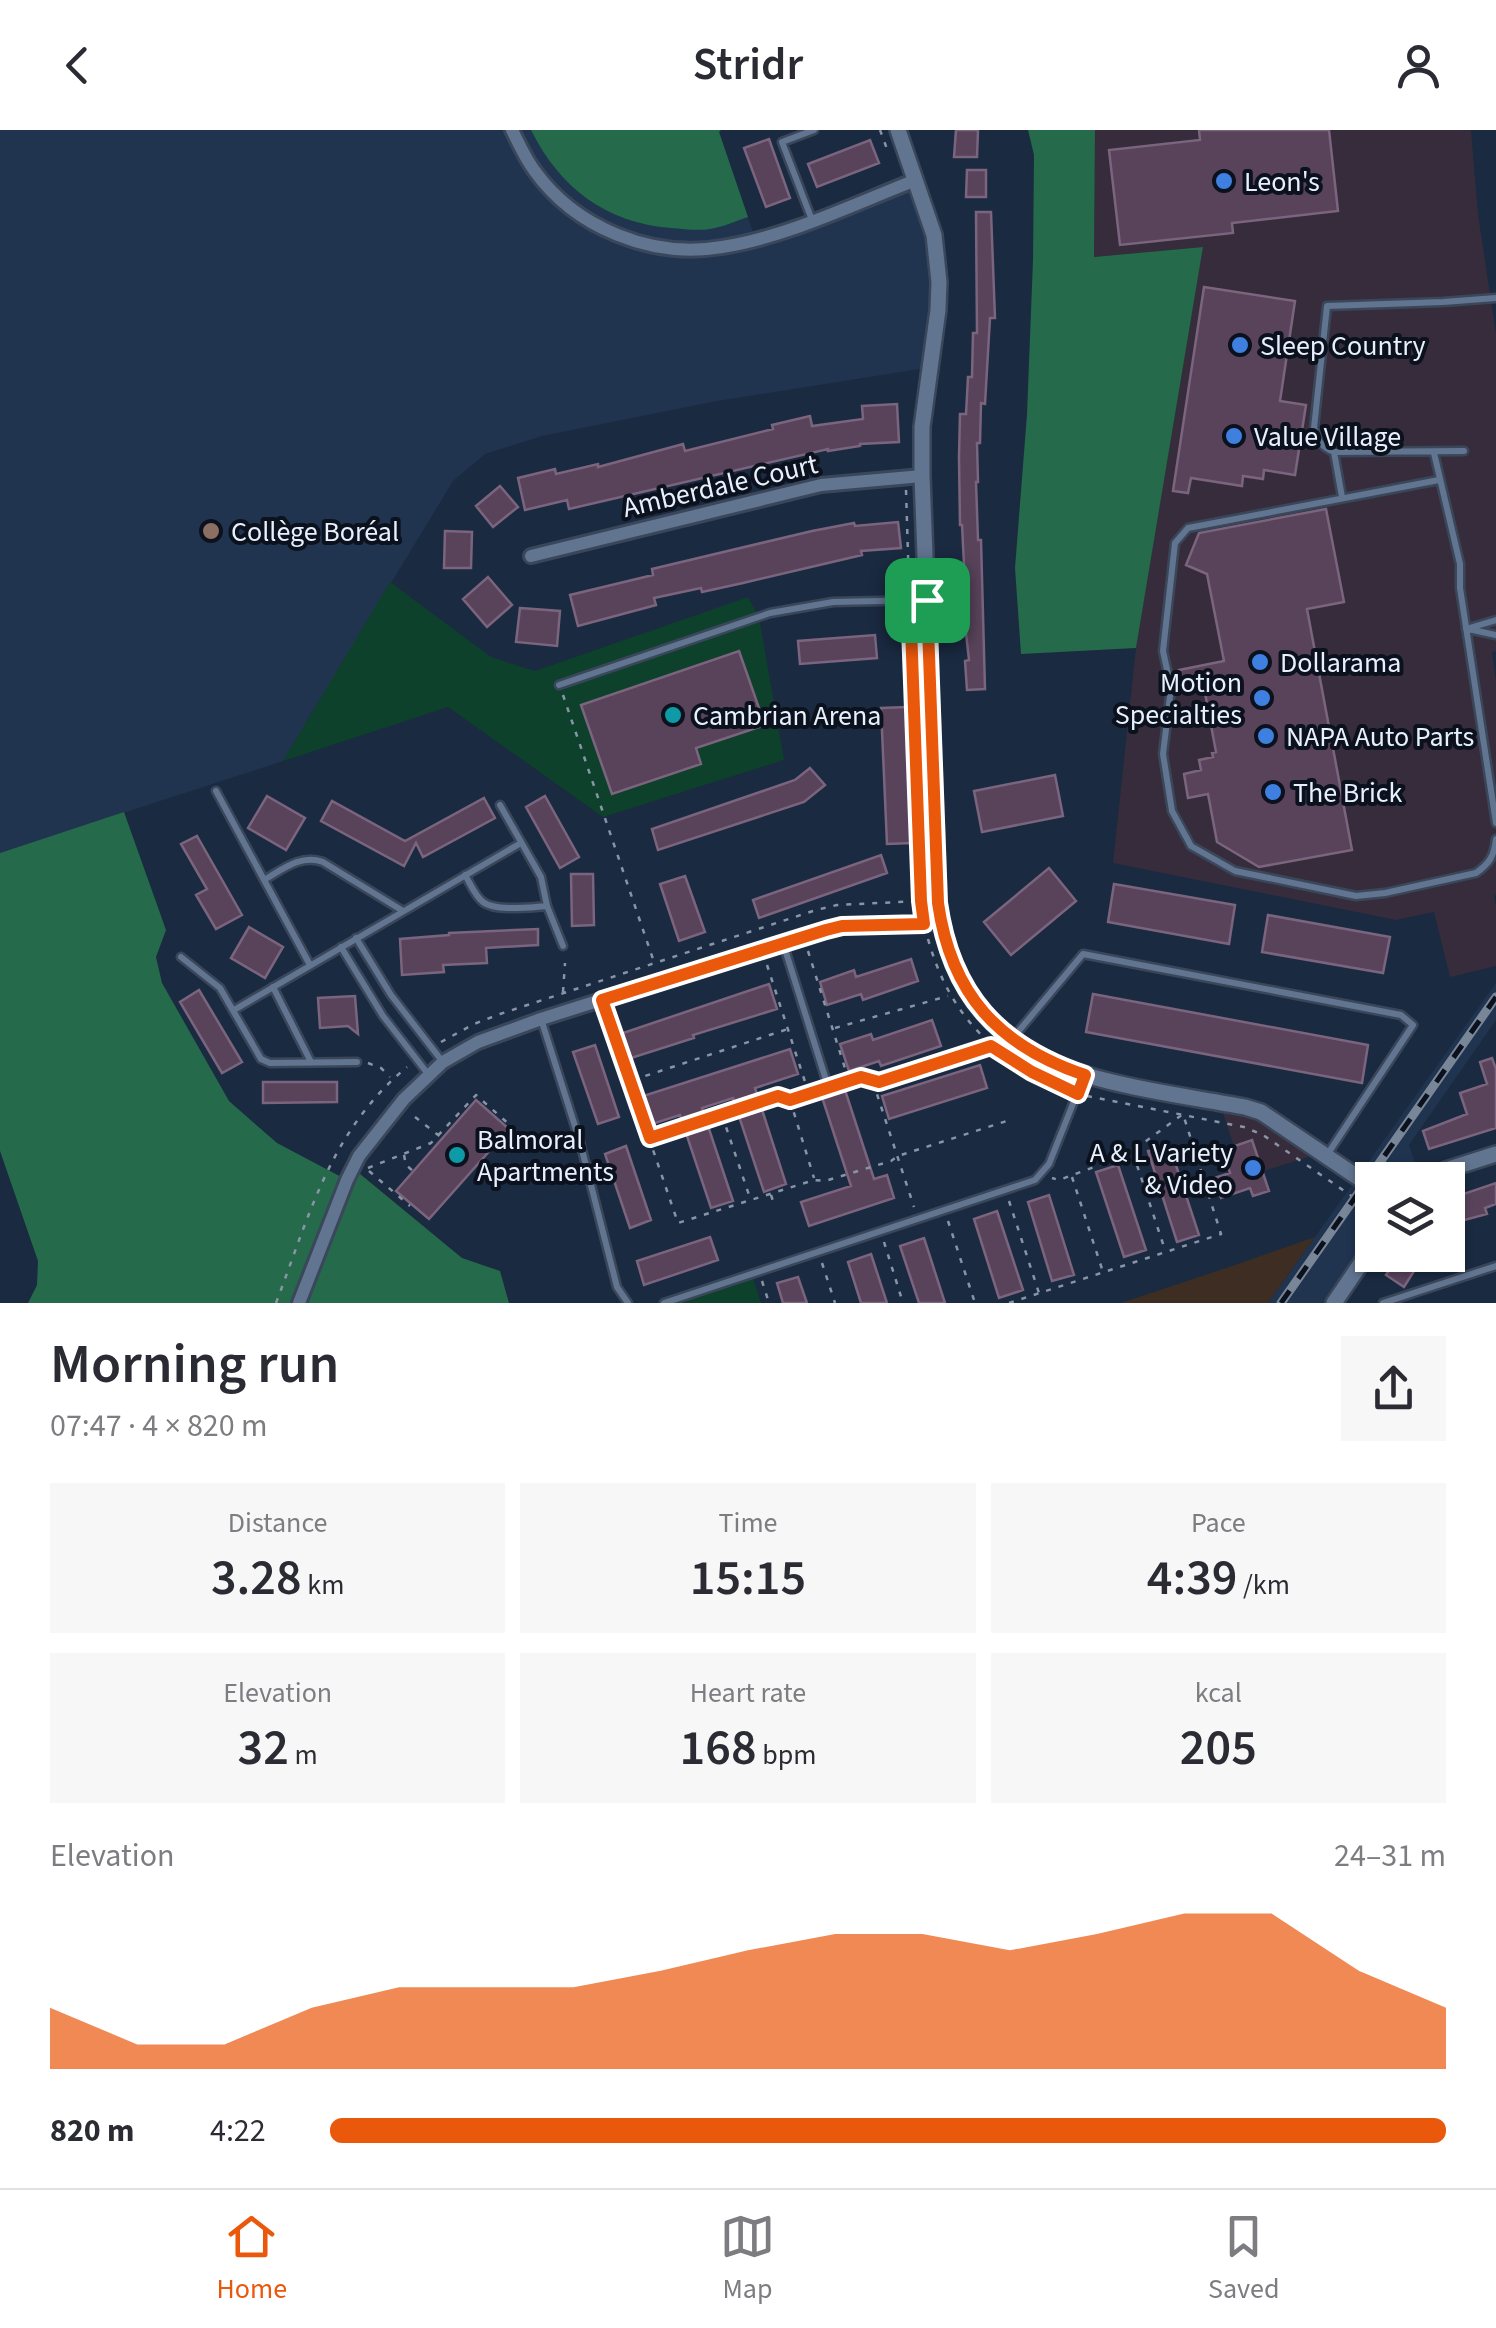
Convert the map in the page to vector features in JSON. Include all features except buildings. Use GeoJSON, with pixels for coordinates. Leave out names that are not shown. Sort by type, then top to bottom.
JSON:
{"type":"FeatureCollection","features":[{"type":"Feature","properties":{"kind":"street"},"geometry":{"type":"LineString","coordinates":[[512,130],[535,172],[578,214],[622,237],[672,249],[698,250],[767,237],[909,183]]}},
{"type":"Feature","properties":{"kind":"street"},"geometry":{"type":"LineString","coordinates":[[898,130],[909,183],[934,235],[940,282],[914,477],[938,903],[952,954],[982,1010],[1011,1040],[1052,1064],[1085,1075],[1261,1112],[1355,1174]]}},
{"type":"Feature","properties":{"kind":"street","name":"Amberdale Court"},"geometry":{"type":"LineString","coordinates":[[531,556],[821,486],[914,477]]}},
{"type":"Feature","properties":{"kind":"street"},"geometry":{"type":"LineString","coordinates":[[300,1303],[359,1156],[404,1099],[442,1062],[478,1042],[542,1019],[802,936],[842,926],[941,923]]}},
{"type":"Feature","properties":{"kind":"street"},"geometry":{"type":"LineString","coordinates":[[1465,1164],[1496,1154]]}},
{"type":"Feature","properties":{"kind":"street"},"geometry":{"type":"LineString","coordinates":[[1334,1303],[1355,1272]]}},
{"type":"Feature","properties":{"kind":"lane"},"geometry":{"type":"LineString","coordinates":[[812,220],[782,142],[814,130]]}},
{"type":"Feature","properties":{"kind":"lane"},"geometry":{"type":"LineString","coordinates":[[1464,451],[1334,452],[1324,448],[1314,428],[1328,306],[1496,298]]}},
{"type":"Feature","properties":{"kind":"lane"},"geometry":{"type":"LineString","coordinates":[[1334,452],[1342,497]]}},
{"type":"Feature","properties":{"kind":"lane"},"geometry":{"type":"LineString","coordinates":[[1434,452],[1460,564],[1460,588],[1496,823]]}},
{"type":"Feature","properties":{"kind":"lane"},"geometry":{"type":"LineString","coordinates":[[1439,480],[1188,528],[1175,543],[1163,651],[1171,688],[1164,754],[1172,811],[1191,846],[1235,871],[1356,896],[1476,872],[1488,864],[1496,839]]}},
{"type":"Feature","properties":{"kind":"lane"},"geometry":{"type":"LineString","coordinates":[[559,685],[770,613],[833,602],[918,600]]}},
{"type":"Feature","properties":{"kind":"lane"},"geometry":{"type":"LineString","coordinates":[[1466,629],[1496,620]]}},
{"type":"Feature","properties":{"kind":"lane"},"geometry":{"type":"LineString","coordinates":[[1466,629],[1496,635]]}},
{"type":"Feature","properties":{"kind":"lane"},"geometry":{"type":"LineString","coordinates":[[216,791],[310,965]]}},
{"type":"Feature","properties":{"kind":"lane"},"geometry":{"type":"LineString","coordinates":[[500,805],[540,877],[563,946]]}},
{"type":"Feature","properties":{"kind":"lane"},"geometry":{"type":"LineString","coordinates":[[234,1010],[520,843]]}},
{"type":"Feature","properties":{"kind":"lane"},"geometry":{"type":"LineString","coordinates":[[264,880],[294,863],[313,858],[403,911]]}},
{"type":"Feature","properties":{"kind":"lane"},"geometry":{"type":"LineString","coordinates":[[465,875],[484,903],[501,907],[547,906]]}},
{"type":"Feature","properties":{"kind":"lane"},"geometry":{"type":"LineString","coordinates":[[356,938],[390,994],[442,1062]]}},
{"type":"Feature","properties":{"kind":"lane"},"geometry":{"type":"LineString","coordinates":[[783,942],[826,1080]]}},
{"type":"Feature","properties":{"kind":"lane"},"geometry":{"type":"LineString","coordinates":[[341,948],[383,1016],[429,1075]]}},
{"type":"Feature","properties":{"kind":"lane"},"geometry":{"type":"LineString","coordinates":[[1011,1040],[1083,954],[1401,1015],[1413,1025],[1327,1155]]}},
{"type":"Feature","properties":{"kind":"lane"},"geometry":{"type":"LineString","coordinates":[[181,956],[220,988],[261,1059],[356,1062]]}},
{"type":"Feature","properties":{"kind":"lane"},"geometry":{"type":"LineString","coordinates":[[272,987],[311,1062]]}},
{"type":"Feature","properties":{"kind":"lane"},"geometry":{"type":"LineString","coordinates":[[542,1019],[575,1124],[618,1287],[628,1303]]}},
{"type":"Feature","properties":{"kind":"lane"},"geometry":{"type":"LineString","coordinates":[[664,1303],[1035,1180],[1049,1164],[1085,1075]]}},
{"type":"Feature","properties":{"kind":"lane"},"geometry":{"type":"LineString","coordinates":[[1382,1303],[1496,1266]]}},
{"type":"Feature","properties":{"kind":"path"},"geometry":{"type":"LineString","coordinates":[[880,130],[909,183]]}},
{"type":"Feature","properties":{"kind":"path"},"geometry":{"type":"LineString","coordinates":[[912,636],[918,600],[914,477]]}},
{"type":"Feature","properties":{"kind":"path"},"geometry":{"type":"LineString","coordinates":[[559,685],[654,964]]}},
{"type":"Feature","properties":{"kind":"path"},"geometry":{"type":"LineString","coordinates":[[918,805],[921,901],[935,964],[949,996],[991,1046],[1022,1067],[1078,1094],[1234,1124],[1264,1135],[1355,1198]]}},
{"type":"Feature","properties":{"kind":"path"},"geometry":{"type":"LineString","coordinates":[[802,936],[849,1081]]}},
{"type":"Feature","properties":{"kind":"path"},"geometry":{"type":"LineString","coordinates":[[762,949],[810,1094]]}},
{"type":"Feature","properties":{"kind":"path"},"geometry":{"type":"LineString","coordinates":[[563,994],[565,963]]}},
{"type":"Feature","properties":{"kind":"path"},"geometry":{"type":"LineString","coordinates":[[833,1029],[949,996]]}},
{"type":"Feature","properties":{"kind":"path"},"geometry":{"type":"LineString","coordinates":[[602,1000],[678,1224],[814,1180],[825,1181],[891,1161],[1013,1119]]}},
{"type":"Feature","properties":{"kind":"path"},"geometry":{"type":"LineString","coordinates":[[630,1081],[788,1029]]}},
{"type":"Feature","properties":{"kind":"path"},"geometry":{"type":"LineString","coordinates":[[836,1086],[861,1077],[879,1082],[991,1046]]}},
{"type":"Feature","properties":{"kind":"path"},"geometry":{"type":"LineString","coordinates":[[356,1062],[377,1066],[392,1080]]}},
{"type":"Feature","properties":{"kind":"path"},"geometry":{"type":"LineString","coordinates":[[872,1081],[918,1219]]}},
{"type":"Feature","properties":{"kind":"path"},"geometry":{"type":"LineString","coordinates":[[650,1138],[778,1096],[790,1100],[823,1090]]}},
{"type":"Feature","properties":{"kind":"path"},"geometry":{"type":"LineString","coordinates":[[410,1206],[367,1168],[441,1138],[476,1096],[510,1126]]}},
{"type":"Feature","properties":{"kind":"path"},"geometry":{"type":"LineString","coordinates":[[790,1100],[814,1180]]}},
{"type":"Feature","properties":{"kind":"path"},"geometry":{"type":"LineString","coordinates":[[722,1114],[750,1200]]}},
{"type":"Feature","properties":{"kind":"path"},"geometry":{"type":"LineString","coordinates":[[1043,1174],[1058,1180],[1127,1156],[1182,1114]]}},
{"type":"Feature","properties":{"kind":"path"},"geometry":{"type":"LineString","coordinates":[[1009,1303],[1222,1234],[1182,1114]]}},
{"type":"Feature","properties":{"kind":"path"},"geometry":{"type":"LineString","coordinates":[[415,1117],[441,1138]]}},
{"type":"Feature","properties":{"kind":"path"},"geometry":{"type":"LineString","coordinates":[[1132,1152],[1166,1252]]}},
{"type":"Feature","properties":{"kind":"path"},"geometry":{"type":"LineString","coordinates":[[404,1154],[406,1165],[414,1171]]}},
{"type":"Feature","properties":{"kind":"path"},"geometry":{"type":"LineString","coordinates":[[1072,1176],[1103,1272]]}},
{"type":"Feature","properties":{"kind":"path"},"geometry":{"type":"LineString","coordinates":[[1006,1190],[1039,1293]]}},
{"type":"Feature","properties":{"kind":"path"},"geometry":{"type":"LineString","coordinates":[[771,1194],[774,1204]]}},
{"type":"Feature","properties":{"kind":"path"},"geometry":{"type":"LineString","coordinates":[[729,1207],[732,1216]]}},
{"type":"Feature","properties":{"kind":"path"},"geometry":{"type":"LineString","coordinates":[[944,1210],[975,1303]]}},
{"type":"Feature","properties":{"kind":"path"},"geometry":{"type":"LineString","coordinates":[[880,1231],[904,1303]]}},
{"type":"Feature","properties":{"kind":"path"},"geometry":{"type":"LineString","coordinates":[[818,1252],[834,1303]]}},
{"type":"Feature","properties":{"kind":"path"},"geometry":{"type":"LineString","coordinates":[[759,1272],[769,1303]]}},
{"type":"Feature","properties":{"kind":"shaded area","name":"Collège Boréal"},"geometry":{"type":"Polygon","coordinates":[[[0,130],[721,130],[756,241],[917,181],[935,234],[932,367],[717,401],[542,436],[485,454],[453,481],[283,761],[0,853],[0,130]]]}},
{"type":"Feature","properties":{"kind":"shaded area"},"geometry":{"type":"Polygon","coordinates":[[[1095,130],[1471,130],[1478,214],[1496,334],[1496,651],[1492,652],[1496,681],[1496,966],[1450,977],[1434,912],[1396,920],[1113,863],[1136,648],[1203,247],[1094,257],[1095,130]]]}},
{"type":"Feature","properties":{"kind":"shaded area"},"geometry":{"type":"Polygon","coordinates":[[[1496,983],[1496,1020],[1409,1145],[1415,1162],[1368,1162],[1496,983]]]}},
{"type":"Feature","properties":{"kind":"shaded area"},"geometry":{"type":"Polygon","coordinates":[[[1220,1104],[1244,1108],[1321,1153],[1244,1177],[1220,1104]]]}},
{"type":"Feature","properties":{"kind":"shaded area"},"geometry":{"type":"Polygon","coordinates":[[[1355,1181],[1357,1272],[1336,1303],[1268,1303],[1355,1181]]]}},
{"type":"Feature","properties":{"kind":"shaded area"},"geometry":{"type":"Polygon","coordinates":[[[1315,1237],[1268,1303],[1121,1303],[1238,1264],[1315,1237]]]}},
{"type":"Feature","properties":{"kind":"green space"},"geometry":{"type":"Polygon","coordinates":[[[531,130],[721,130],[748,217],[701,230],[626,219],[571,185],[531,130]]]}},
{"type":"Feature","properties":{"kind":"green space"},"geometry":{"type":"Polygon","coordinates":[[[1028,130],[1095,130],[1094,257],[1203,247],[1136,648],[1021,654],[1015,568],[1033,260],[1034,155],[1028,130]]]}},
{"type":"Feature","properties":{"kind":"green space"},"geometry":{"type":"Polygon","coordinates":[[[390,582],[491,657],[535,671],[748,597],[759,617],[784,760],[603,817],[448,707],[283,761],[390,582]]]}},
{"type":"Feature","properties":{"kind":"green space"},"geometry":{"type":"Polygon","coordinates":[[[124,812],[166,930],[156,957],[162,983],[229,1101],[277,1143],[347,1180],[354,1169],[462,1258],[500,1271],[509,1303],[28,1303],[37,1285],[38,1261],[0,1151],[0,853],[124,812]]]}},
{"type":"Feature","properties":{"kind":"green space"},"geometry":{"type":"Polygon","coordinates":[[[752,1275],[761,1303],[667,1303],[752,1275]]]}},
{"type":"Feature","properties":{"kind":"railway"},"geometry":{"type":"LineString","coordinates":[[1281,1303],[1496,997]]}},
{"type":"Feature","properties":{"kind":"place","name":"Leon's"},"geometry":{"type":"Point","coordinates":[1224,181]}},
{"type":"Feature","properties":{"kind":"place","name":"Sleep Country"},"geometry":{"type":"Point","coordinates":[1240,345]}},
{"type":"Feature","properties":{"kind":"place","name":"Value Village"},"geometry":{"type":"Point","coordinates":[1234,436]}},
{"type":"Feature","properties":{"kind":"place","name":"Collège Boréal"},"geometry":{"type":"Point","coordinates":[211,531]}},
{"type":"Feature","properties":{"kind":"place","name":"Dollarama"},"geometry":{"type":"Point","coordinates":[1260,662]}},
{"type":"Feature","properties":{"kind":"place","name":"Motion Specialties"},"geometry":{"type":"Point","coordinates":[1262,698]}},
{"type":"Feature","properties":{"kind":"place","name":"Cambrian Arena"},"geometry":{"type":"Point","coordinates":[673,715]}},
{"type":"Feature","properties":{"kind":"place","name":"NAPA Auto Parts"},"geometry":{"type":"Point","coordinates":[1266,736]}},
{"type":"Feature","properties":{"kind":"place","name":"The Brick"},"geometry":{"type":"Point","coordinates":[1273,792]}},
{"type":"Feature","properties":{"kind":"place","name":"Balmoral Apartments"},"geometry":{"type":"Point","coordinates":[457,1155]}},
{"type":"Feature","properties":{"kind":"place","name":"A & L Variety & Video"},"geometry":{"type":"Point","coordinates":[1253,1168]}},
{"type":"Feature","properties":{"kind":"route"},"geometry":{"type":"LineString","coordinates":[[910,600],[927,600],[941,923],[961,975],[982,1010],[1011,1040],[1052,1064],[1085,1075],[1078,1094],[1013,1062],[991,1046],[879,1082],[861,1077],[790,1100],[778,1096],[650,1138],[602,1000],[842,926],[924,924],[910,600]]}}]}
